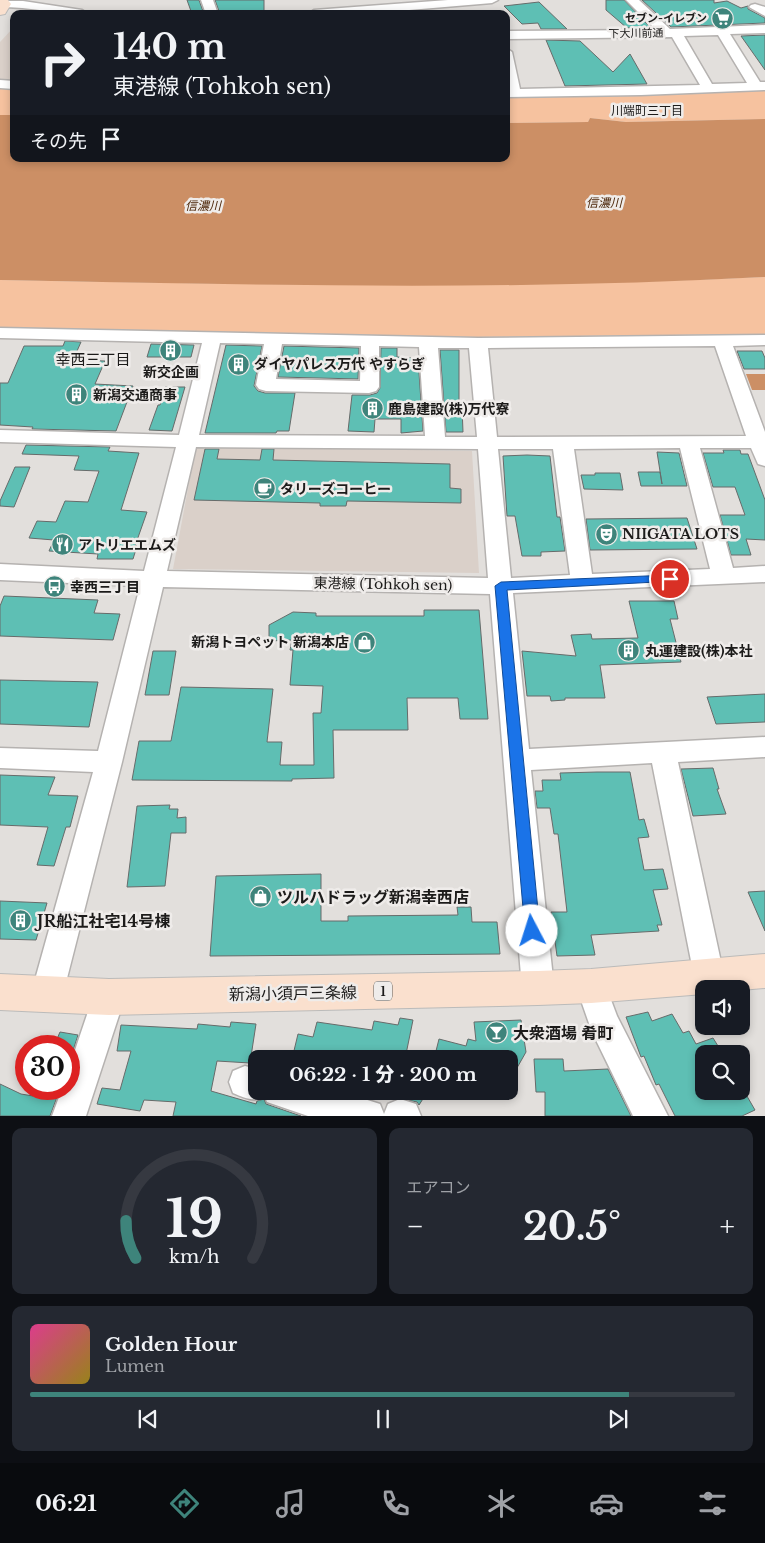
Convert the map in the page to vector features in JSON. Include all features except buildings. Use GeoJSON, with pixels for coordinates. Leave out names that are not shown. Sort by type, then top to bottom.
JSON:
{"type":"FeatureCollection","features":[{"type":"Feature","properties":{"kind":"main road","name":"新潟小須戸三条線"},"geometry":{"type":"LineString","coordinates":[[0,992],[109,997],[538,988],[591,986],[765,971]]}},
{"type":"Feature","properties":{"kind":"street"},"geometry":{"type":"LineString","coordinates":[[366,10],[492,0]]}},
{"type":"Feature","properties":{"kind":"street"},"geometry":{"type":"LineString","coordinates":[[632,0],[672,33],[708,88]]}},
{"type":"Feature","properties":{"kind":"street"},"geometry":{"type":"LineString","coordinates":[[1,5],[23,4],[58,10]]}},
{"type":"Feature","properties":{"kind":"street","name":"下大川前通"},"geometry":{"type":"LineString","coordinates":[[510,35],[672,33],[765,29]]}},
{"type":"Feature","properties":{"kind":"street"},"geometry":{"type":"LineString","coordinates":[[722,31],[761,86]]}},
{"type":"Feature","properties":{"kind":"street"},"geometry":{"type":"LineString","coordinates":[[510,93],[761,86]]}},
{"type":"Feature","properties":{"kind":"street"},"geometry":{"type":"LineString","coordinates":[[0,333],[214,336],[478,344],[765,340]]}},
{"type":"Feature","properties":{"kind":"street"},"geometry":{"type":"LineString","coordinates":[[47,994],[109,762],[214,336]]}},
{"type":"Feature","properties":{"kind":"street"},"geometry":{"type":"LineString","coordinates":[[274,338],[266,385],[369,387],[370,340]]}},
{"type":"Feature","properties":{"kind":"street"},"geometry":{"type":"LineString","coordinates":[[0,436],[189,441],[563,444],[688,442],[763,448],[722,341]]}},
{"type":"Feature","properties":{"kind":"street"},"geometry":{"type":"LineString","coordinates":[[428,342],[435,442]]}},
{"type":"Feature","properties":{"kind":"street"},"geometry":{"type":"LineString","coordinates":[[478,344],[489,443],[538,988]]}},
{"type":"Feature","properties":{"kind":"street"},"geometry":{"type":"LineString","coordinates":[[688,442],[724,577]]}},
{"type":"Feature","properties":{"kind":"street"},"geometry":{"type":"LineString","coordinates":[[563,444],[582,582]]}},
{"type":"Feature","properties":{"kind":"street","name":"東港線 (Tohkoh sen)"},"geometry":{"type":"LineString","coordinates":[[0,572],[154,579],[501,586],[765,574]]}},
{"type":"Feature","properties":{"kind":"street"},"geometry":{"type":"LineString","coordinates":[[516,760],[765,747]]}},
{"type":"Feature","properties":{"kind":"street"},"geometry":{"type":"LineString","coordinates":[[663,752],[709,976]]}},
{"type":"Feature","properties":{"kind":"street"},"geometry":{"type":"LineString","coordinates":[[0,758],[109,762]]}},
{"type":"Feature","properties":{"kind":"street"},"geometry":{"type":"LineString","coordinates":[[591,986],[603,1021],[651,1116]]}},
{"type":"Feature","properties":{"kind":"street"},"geometry":{"type":"LineString","coordinates":[[68,1116],[109,997]]}},
{"type":"Feature","properties":{"kind":"street"},"geometry":{"type":"LineString","coordinates":[[311,1100],[368,1116]]}},
{"type":"Feature","properties":{"kind":"shaded area"},"geometry":{"type":"Polygon","coordinates":[[[10,31],[10,82],[0,81],[0,42],[10,31]]]}},
{"type":"Feature","properties":{"kind":"shaded area"},"geometry":{"type":"Polygon","coordinates":[[[0,88],[10,89],[10,115],[0,115],[0,88]]]}},
{"type":"Feature","properties":{"kind":"shaded area"},"geometry":{"type":"Polygon","coordinates":[[[765,89],[765,119],[626,122],[590,118],[588,122],[510,123],[510,97],[643,96],[765,89]]]}},
{"type":"Feature","properties":{"kind":"shaded area"},"geometry":{"type":"Polygon","coordinates":[[[765,277],[765,334],[474,337],[0,330],[0,280],[478,285],[765,277]]]}},
{"type":"Feature","properties":{"kind":"shaded area"},"geometry":{"type":"Polygon","coordinates":[[[196,446],[472,451],[479,573],[173,569],[196,446]]]}},
{"type":"Feature","properties":{"kind":"water","name":"信濃川"},"geometry":{"type":"Polygon","coordinates":[[[0,115],[10,115],[10,162],[510,162],[510,123],[588,122],[590,118],[626,122],[765,119],[765,277],[574,284],[383,286],[0,280],[0,115]]]}},
{"type":"Feature","properties":{"kind":"water"},"geometry":{"type":"Polygon","coordinates":[[[746,374],[765,374],[765,390],[752,390],[746,374]]]}},
{"type":"Feature","properties":{"kind":"place","name":"セブン-イレブン"},"geometry":{"type":"Point","coordinates":[723,18]}},
{"type":"Feature","properties":{"kind":"place","name":"新交企画"},"geometry":{"type":"Point","coordinates":[171,350]}},
{"type":"Feature","properties":{"kind":"place","name":"ダイヤパレス万代 やすらぎ"},"geometry":{"type":"Point","coordinates":[238,364]}},
{"type":"Feature","properties":{"kind":"place","name":"新潟交通商事"},"geometry":{"type":"Point","coordinates":[77,395]}},
{"type":"Feature","properties":{"kind":"place","name":"鹿島建設(株)万代寮"},"geometry":{"type":"Point","coordinates":[372,409]}},
{"type":"Feature","properties":{"kind":"place","name":"タリーズコーヒー"},"geometry":{"type":"Point","coordinates":[264,489]}},
{"type":"Feature","properties":{"kind":"place","name":"NIIGATA LOTS"},"geometry":{"type":"Point","coordinates":[606,534]}},
{"type":"Feature","properties":{"kind":"place","name":"アトリエエムズ"},"geometry":{"type":"Point","coordinates":[62,545]}},
{"type":"Feature","properties":{"kind":"place","name":"幸西三丁目"},"geometry":{"type":"Point","coordinates":[54,587]}},
{"type":"Feature","properties":{"kind":"place","name":"新潟トヨペット 新潟本店"},"geometry":{"type":"Point","coordinates":[365,642]}},
{"type":"Feature","properties":{"kind":"place","name":"丸運建設(株)本社"},"geometry":{"type":"Point","coordinates":[629,651]}},
{"type":"Feature","properties":{"kind":"place","name":"ツルハドラッグ新潟幸西店"},"geometry":{"type":"Point","coordinates":[261,897]}},
{"type":"Feature","properties":{"kind":"place","name":"JR船江社宅14号棟"},"geometry":{"type":"Point","coordinates":[21,921]}},
{"type":"Feature","properties":{"kind":"place","name":"大衆酒場 肴町"},"geometry":{"type":"Point","coordinates":[497,1033]}},
{"type":"Feature","properties":{"kind":"district","name":"川端町三丁目"},"geometry":{"type":"Point","coordinates":[647,110]}},
{"type":"Feature","properties":{"kind":"district","name":"幸西三丁目"},"geometry":{"type":"Point","coordinates":[93,359]}},
{"type":"Feature","properties":{"kind":"route"},"geometry":{"type":"LineString","coordinates":[[532,931],[501,586],[670,579]]}}]}
